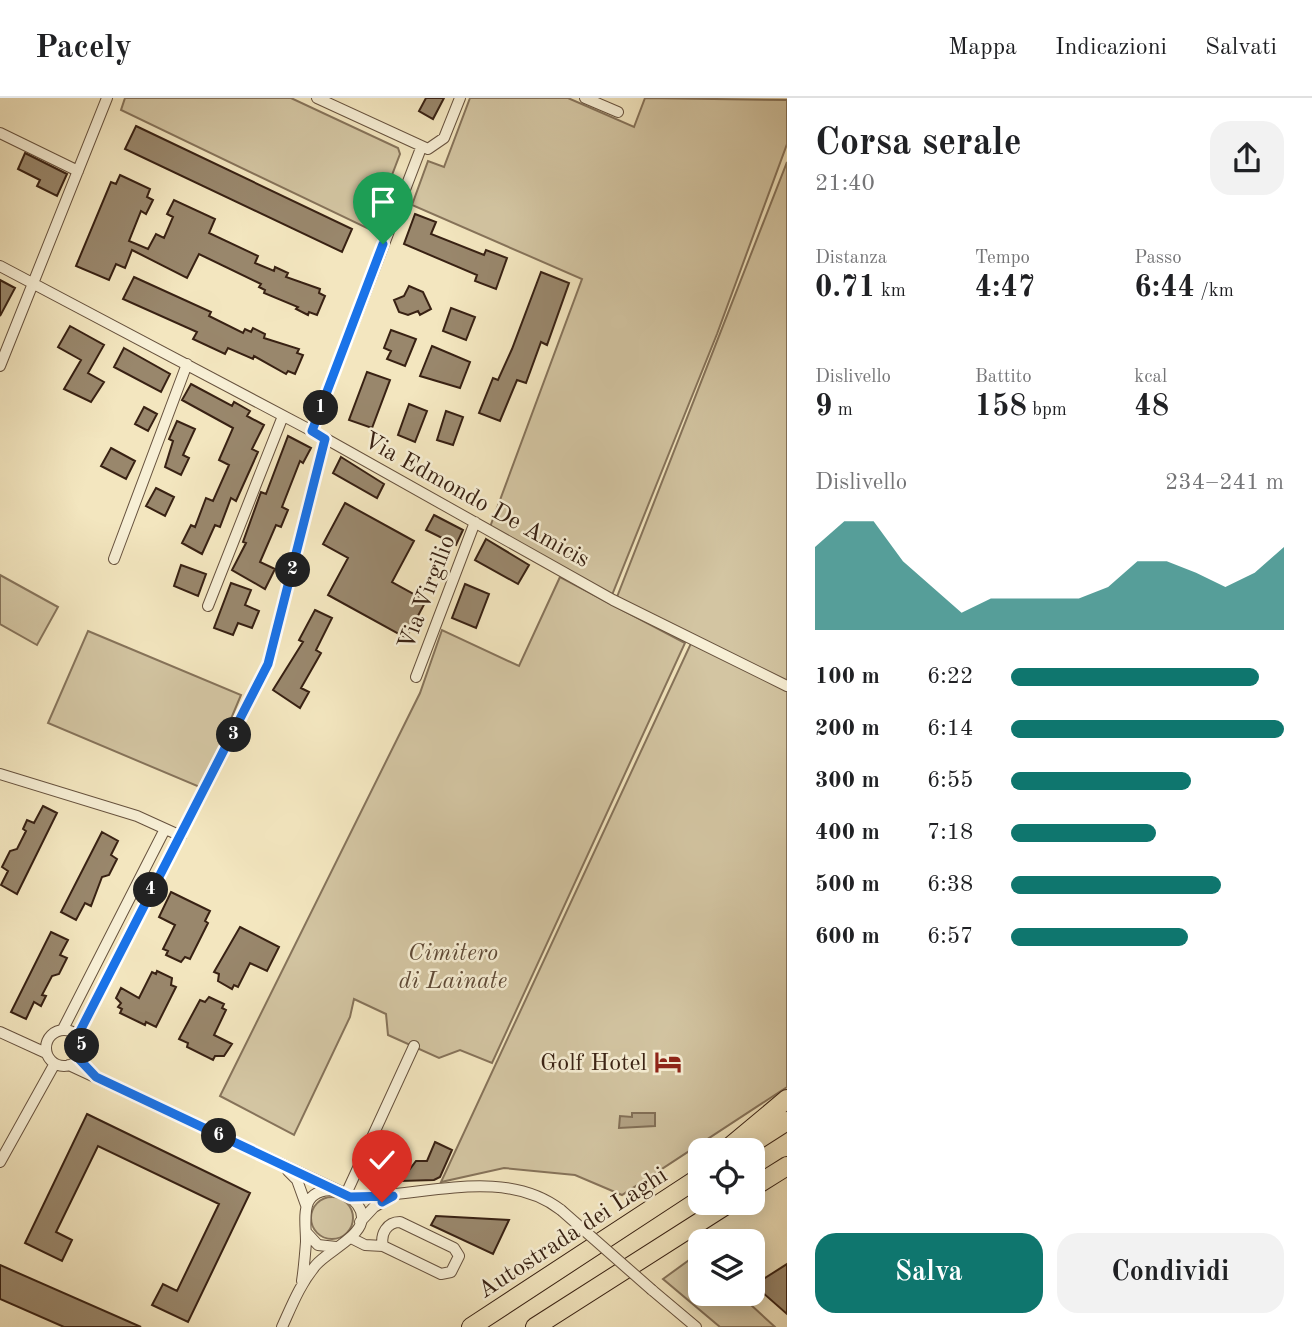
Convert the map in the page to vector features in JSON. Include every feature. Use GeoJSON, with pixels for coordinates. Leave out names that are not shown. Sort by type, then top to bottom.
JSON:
{"type":"FeatureCollection","features":[{"type":"Feature","properties":{"kind":"highway"},"geometry":{"type":"LineString","coordinates":[[740,1138],[787,1099]]}},
{"type":"Feature","properties":{"kind":"highway"},"geometry":{"type":"LineString","coordinates":[[761,1138],[787,1121]]}},
{"type":"Feature","properties":{"kind":"highway"},"geometry":{"type":"LineString","coordinates":[[765,1180],[787,1166]]}},
{"type":"Feature","properties":{"kind":"highway","name":"Autostrada dei Laghi"},"geometry":{"type":"LineString","coordinates":[[471,1327],[688,1185]]}},
{"type":"Feature","properties":{"kind":"highway"},"geometry":{"type":"LineString","coordinates":[[535,1327],[711,1215]]}},
{"type":"Feature","properties":{"kind":"street"},"geometry":{"type":"LineString","coordinates":[[0,366],[107,98]]}},
{"type":"Feature","properties":{"kind":"street"},"geometry":{"type":"LineString","coordinates":[[317,98],[421,148],[434,147],[444,138],[460,98]]}},
{"type":"Feature","properties":{"kind":"street"},"geometry":{"type":"LineString","coordinates":[[585,98],[618,113]]}},
{"type":"Feature","properties":{"kind":"street"},"geometry":{"type":"LineString","coordinates":[[0,133],[78,172]]}},
{"type":"Feature","properties":{"kind":"street"},"geometry":{"type":"LineString","coordinates":[[312,431],[421,148]]}},
{"type":"Feature","properties":{"kind":"street","name":"Via Edmondo De Amicis"},"geometry":{"type":"LineString","coordinates":[[0,266],[312,431],[625,606],[787,686]]}},
{"type":"Feature","properties":{"kind":"street"},"geometry":{"type":"LineString","coordinates":[[114,559],[187,364]]}},
{"type":"Feature","properties":{"kind":"street"},"geometry":{"type":"LineString","coordinates":[[208,606],[283,416]]}},
{"type":"Feature","properties":{"kind":"street"},"geometry":{"type":"LineString","coordinates":[[69,1065],[78,1058],[82,1048],[78,1035],[268,664],[325,439]]}},
{"type":"Feature","properties":{"kind":"street","name":"Via Virgilio"},"geometry":{"type":"LineString","coordinates":[[416,677],[475,522]]}},
{"type":"Feature","properties":{"kind":"street"},"geometry":{"type":"LineString","coordinates":[[0,774],[110,807],[181,836]]}},
{"type":"Feature","properties":{"kind":"street"},"geometry":{"type":"LineString","coordinates":[[64,1030],[165,829]]}},
{"type":"Feature","properties":{"kind":"street"},"geometry":{"type":"LineString","coordinates":[[46,1053],[54,1034],[64,1030],[78,1035]]}},
{"type":"Feature","properties":{"kind":"street"},"geometry":{"type":"LineString","coordinates":[[0,1032],[46,1053],[54,1065]]}},
{"type":"Feature","properties":{"kind":"street"},"geometry":{"type":"LineString","coordinates":[[345,1194],[414,1046]]}},
{"type":"Feature","properties":{"kind":"street"},"geometry":{"type":"LineString","coordinates":[[78,1058],[96,1077]]}},
{"type":"Feature","properties":{"kind":"street"},"geometry":{"type":"LineString","coordinates":[[54,1065],[69,1065],[345,1194],[360,1213],[360,1222]]}},
{"type":"Feature","properties":{"kind":"street"},"geometry":{"type":"LineString","coordinates":[[0,1162],[54,1065]]}},
{"type":"Feature","properties":{"kind":"street"},"geometry":{"type":"LineString","coordinates":[[282,1166],[297,1180],[306,1205]]}},
{"type":"Feature","properties":{"kind":"street"},"geometry":{"type":"LineString","coordinates":[[302,1283],[306,1232],[303,1214],[306,1205],[321,1192],[393,1196],[501,1185],[536,1194],[561,1210],[696,1327]]}},
{"type":"Feature","properties":{"kind":"street"},"geometry":{"type":"LineString","coordinates":[[282,1327],[302,1283],[318,1263],[336,1247],[353,1239],[360,1222],[374,1207],[393,1196]]}},
{"type":"Feature","properties":{"kind":"street"},"geometry":{"type":"LineString","coordinates":[[353,1239],[365,1245],[383,1246],[441,1274],[451,1272],[459,1256],[454,1248],[400,1222],[392,1223],[386,1229],[383,1246]]}},
{"type":"Feature","properties":{"kind":"street"},"geometry":{"type":"LineString","coordinates":[[306,1232],[318,1245],[336,1247]]}},
{"type":"Feature","properties":{"kind":"green space"},"geometry":{"type":"Polygon","coordinates":[[[125,98],[291,98],[398,148],[400,154],[371,230],[121,110],[125,98]]]}},
{"type":"Feature","properties":{"kind":"green space"},"geometry":{"type":"Polygon","coordinates":[[[470,98],[568,98],[634,127],[645,98],[787,100],[787,144],[717,334],[612,595],[490,527],[582,279],[412,205],[428,161],[444,167],[470,98]]]}},
{"type":"Feature","properties":{"kind":"green space"},"geometry":{"type":"Polygon","coordinates":[[[787,162],[787,1087],[709,1138],[688,1138],[688,1152],[622,1195],[575,1175],[504,1168],[441,1182],[694,637],[617,597],[787,162]]]}},
{"type":"Feature","properties":{"kind":"green space"},"geometry":{"type":"Polygon","coordinates":[[[0,575],[58,607],[37,645],[0,624],[0,575]]]}},
{"type":"Feature","properties":{"kind":"green space","name":"Cimitero di Lainate"},"geometry":{"type":"Polygon","coordinates":[[[560,577],[685,643],[492,1063],[460,1050],[439,1058],[388,1035],[386,1014],[354,999],[350,1017],[294,1135],[220,1096],[420,693],[442,630],[519,666],[560,577]]]}},
{"type":"Feature","properties":{"kind":"green space"},"geometry":{"type":"Polygon","coordinates":[[[88,631],[241,695],[202,788],[48,723],[88,631]]]}},
{"type":"Feature","properties":{"kind":"green space"},"geometry":{"type":"Polygon","coordinates":[[[332,1197],[347,1203],[353,1218],[347,1233],[332,1239],[317,1233],[311,1218],[317,1203],[332,1197]]]}},
{"type":"Feature","properties":{"kind":"green space"},"geometry":{"type":"Polygon","coordinates":[[[688,1261],[688,1300],[663,1279],[688,1261]]]}},
{"type":"Feature","properties":{"kind":"green space"},"geometry":{"type":"Polygon","coordinates":[[[695,1306],[752,1306],[775,1327],[720,1327],[695,1306]]]}},
{"type":"Feature","properties":{"kind":"shaded area"},"geometry":{"type":"Polygon","coordinates":[[[632,1113],[655,1113],[655,1126],[619,1128],[620,1116],[632,1117],[632,1113]]]}},
{"type":"Feature","properties":{"kind":"building"},"geometry":{"type":"Polygon","coordinates":[[[426,98],[444,98],[433,119],[419,111],[426,98]]]}},
{"type":"Feature","properties":{"kind":"building"},"geometry":{"type":"Polygon","coordinates":[[[136,126],[352,229],[342,252],[125,149],[136,126]]]}},
{"type":"Feature","properties":{"kind":"building"},"geometry":{"type":"Polygon","coordinates":[[[25,153],[67,174],[57,196],[37,186],[40,180],[18,169],[25,153]]]}},
{"type":"Feature","properties":{"kind":"building"},"geometry":{"type":"Polygon","coordinates":[[[120,175],[150,189],[147,197],[153,200],[146,214],[141,211],[129,241],[148,249],[156,234],[164,238],[173,217],[167,214],[174,200],[215,219],[209,233],[258,256],[255,263],[274,271],[275,267],[288,273],[286,277],[320,289],[319,293],[325,296],[317,315],[309,312],[308,315],[296,309],[298,307],[264,293],[265,290],[259,287],[261,284],[199,254],[187,278],[132,250],[125,268],[116,264],[109,280],[76,266],[111,182],[116,184],[120,175]]]}},
{"type":"Feature","properties":{"kind":"building"},"geometry":{"type":"Polygon","coordinates":[[[415,214],[436,222],[431,234],[484,255],[486,250],[507,258],[496,289],[475,281],[477,275],[404,244],[415,214]]]}},
{"type":"Feature","properties":{"kind":"building"},"geometry":{"type":"Polygon","coordinates":[[[541,272],[569,283],[547,345],[541,342],[526,383],[517,380],[500,421],[479,413],[493,378],[498,380],[512,349],[541,272]]]}},
{"type":"Feature","properties":{"kind":"building"},"geometry":{"type":"Polygon","coordinates":[[[134,277],[211,312],[209,316],[243,333],[245,329],[251,332],[253,328],[265,334],[264,338],[299,349],[297,353],[303,355],[295,374],[288,371],[286,374],[254,356],[253,359],[228,348],[225,354],[193,339],[197,332],[123,299],[134,277]]]}},
{"type":"Feature","properties":{"kind":"building"},"geometry":{"type":"Polygon","coordinates":[[[0,280],[15,288],[0,316],[0,280]]]}},
{"type":"Feature","properties":{"kind":"building"},"geometry":{"type":"Polygon","coordinates":[[[409,286],[423,292],[431,309],[420,315],[418,311],[408,315],[399,312],[394,300],[404,296],[409,286]]]}},
{"type":"Feature","properties":{"kind":"building"},"geometry":{"type":"Polygon","coordinates":[[[451,308],[475,317],[466,340],[443,331],[451,308]]]}},
{"type":"Feature","properties":{"kind":"building"},"geometry":{"type":"Polygon","coordinates":[[[70,326],[104,345],[88,373],[104,382],[91,402],[64,389],[81,360],[58,347],[70,326]]]}},
{"type":"Feature","properties":{"kind":"building"},"geometry":{"type":"Polygon","coordinates":[[[391,330],[416,339],[405,366],[387,359],[391,351],[384,348],[391,330]]]}},
{"type":"Feature","properties":{"kind":"building"},"geometry":{"type":"Polygon","coordinates":[[[432,346],[470,362],[460,388],[420,376],[432,346]]]}},
{"type":"Feature","properties":{"kind":"building"},"geometry":{"type":"Polygon","coordinates":[[[124,348],[170,374],[161,392],[114,367],[124,348]]]}},
{"type":"Feature","properties":{"kind":"building"},"geometry":{"type":"Polygon","coordinates":[[[367,372],[390,380],[372,428],[349,420],[367,372]]]}},
{"type":"Feature","properties":{"kind":"building"},"geometry":{"type":"Polygon","coordinates":[[[191,384],[232,406],[234,402],[250,411],[247,416],[264,425],[252,449],[258,452],[236,501],[231,498],[220,527],[215,525],[202,554],[182,543],[191,525],[195,527],[206,498],[213,501],[229,465],[219,460],[233,428],[182,400],[191,384]]]}},
{"type":"Feature","properties":{"kind":"building"},"geometry":{"type":"Polygon","coordinates":[[[409,404],[427,411],[415,442],[398,435],[409,404]]]}},
{"type":"Feature","properties":{"kind":"building"},"geometry":{"type":"Polygon","coordinates":[[[144,407],[157,414],[148,431],[135,424],[144,407]]]}},
{"type":"Feature","properties":{"kind":"building"},"geometry":{"type":"Polygon","coordinates":[[[446,411],[463,417],[453,445],[437,440],[446,411]]]}},
{"type":"Feature","properties":{"kind":"building"},"geometry":{"type":"Polygon","coordinates":[[[177,421],[195,429],[183,455],[189,458],[181,475],[165,467],[173,441],[169,439],[177,421]]]}},
{"type":"Feature","properties":{"kind":"building"},"geometry":{"type":"Polygon","coordinates":[[[288,436],[311,448],[303,463],[300,461],[282,507],[288,510],[281,527],[276,525],[260,562],[275,569],[265,589],[232,570],[246,543],[243,542],[261,492],[266,494],[288,436]]]}},
{"type":"Feature","properties":{"kind":"building"},"geometry":{"type":"Polygon","coordinates":[[[111,448],[135,461],[126,479],[101,466],[111,448]]]}},
{"type":"Feature","properties":{"kind":"building"},"geometry":{"type":"Polygon","coordinates":[[[341,457],[384,484],[377,498],[333,473],[341,457]]]}},
{"type":"Feature","properties":{"kind":"building"},"geometry":{"type":"Polygon","coordinates":[[[156,488],[174,497],[165,516],[146,506],[156,488]]]}},
{"type":"Feature","properties":{"kind":"building"},"geometry":{"type":"Polygon","coordinates":[[[345,503],[414,541],[392,582],[426,601],[406,638],[328,595],[348,558],[323,544],[345,503]]]}},
{"type":"Feature","properties":{"kind":"building"},"geometry":{"type":"Polygon","coordinates":[[[434,515],[463,530],[456,545],[426,530],[434,515]]]}},
{"type":"Feature","properties":{"kind":"building"},"geometry":{"type":"Polygon","coordinates":[[[486,539],[529,565],[518,584],[475,560],[486,539]]]}},
{"type":"Feature","properties":{"kind":"building"},"geometry":{"type":"Polygon","coordinates":[[[181,565],[206,574],[198,596],[174,586],[181,565]]]}},
{"type":"Feature","properties":{"kind":"building"},"geometry":{"type":"Polygon","coordinates":[[[231,583],[251,590],[245,605],[259,611],[252,628],[238,623],[233,635],[214,628],[231,583]]]}},
{"type":"Feature","properties":{"kind":"building"},"geometry":{"type":"Polygon","coordinates":[[[465,584],[489,594],[476,628],[452,618],[465,584]]]}},
{"type":"Feature","properties":{"kind":"building"},"geometry":{"type":"Polygon","coordinates":[[[315,610],[332,618],[316,650],[321,653],[301,688],[309,692],[300,708],[273,690],[303,642],[299,640],[315,610]]]}},
{"type":"Feature","properties":{"kind":"building"},"geometry":{"type":"Polygon","coordinates":[[[43,806],[57,813],[17,894],[1,885],[8,871],[2,867],[10,851],[17,849],[26,831],[23,829],[27,820],[34,823],[43,806]]]}},
{"type":"Feature","properties":{"kind":"building"},"geometry":{"type":"Polygon","coordinates":[[[102,832],[118,841],[111,855],[117,859],[109,875],[102,877],[91,906],[85,903],[76,920],[61,912],[102,832]]]}},
{"type":"Feature","properties":{"kind":"building"},"geometry":{"type":"Polygon","coordinates":[[[171,892],[210,911],[205,921],[208,923],[190,959],[185,957],[181,962],[166,955],[168,951],[163,949],[175,925],[159,917],[171,892]]]}},
{"type":"Feature","properties":{"kind":"building"},"geometry":{"type":"Polygon","coordinates":[[[240,927],[279,947],[267,971],[250,963],[238,987],[234,985],[232,989],[218,981],[219,974],[214,972],[240,927]]]}},
{"type":"Feature","properties":{"kind":"building"},"geometry":{"type":"Polygon","coordinates":[[[51,932],[68,940],[60,955],[67,958],[59,974],[52,976],[42,995],[46,996],[41,1006],[34,1002],[26,1019],[11,1012],[51,932]]]}},
{"type":"Feature","properties":{"kind":"building"},"geometry":{"type":"Polygon","coordinates":[[[157,971],[172,978],[171,985],[176,987],[156,1027],[146,1022],[145,1025],[120,1013],[122,1009],[118,1007],[121,1003],[116,998],[121,988],[139,998],[152,972],[156,974],[157,971]]]}},
{"type":"Feature","properties":{"kind":"building"},"geometry":{"type":"Polygon","coordinates":[[[209,997],[224,1004],[222,1008],[226,1010],[214,1035],[232,1044],[224,1056],[215,1056],[213,1060],[187,1047],[188,1043],[179,1039],[200,1000],[205,1002],[209,997]]]}},
{"type":"Feature","properties":{"kind":"building"},"geometry":{"type":"Polygon","coordinates":[[[87,1114],[250,1193],[188,1322],[152,1305],[163,1284],[177,1291],[219,1204],[98,1146],[56,1232],[72,1240],[62,1261],[25,1243],[87,1114]]]}},
{"type":"Feature","properties":{"kind":"building"},"geometry":{"type":"Polygon","coordinates":[[[435,1142],[452,1150],[440,1177],[434,1180],[401,1181],[416,1161],[427,1161],[435,1142]]]}},
{"type":"Feature","properties":{"kind":"building"},"geometry":{"type":"Polygon","coordinates":[[[436,1216],[509,1220],[493,1254],[431,1225],[436,1216]]]}},
{"type":"Feature","properties":{"kind":"building"},"geometry":{"type":"Polygon","coordinates":[[[787,1264],[787,1314],[765,1295],[765,1278],[787,1264]]]}},
{"type":"Feature","properties":{"kind":"building"},"geometry":{"type":"Polygon","coordinates":[[[0,1265],[141,1327],[64,1327],[0,1299],[0,1265]]]}},
{"type":"Feature","properties":{"kind":"place","name":"Golf Hotel"},"geometry":{"type":"Point","coordinates":[668,1062]}},
{"type":"Feature","properties":{"kind":"route"},"geometry":{"type":"LineString","coordinates":[[382,1202],[393,1196],[350,1197],[96,1077],[78,1058],[82,1040],[78,1035],[169,855],[191,819],[268,664],[325,439],[312,431],[383,244]]}}]}
